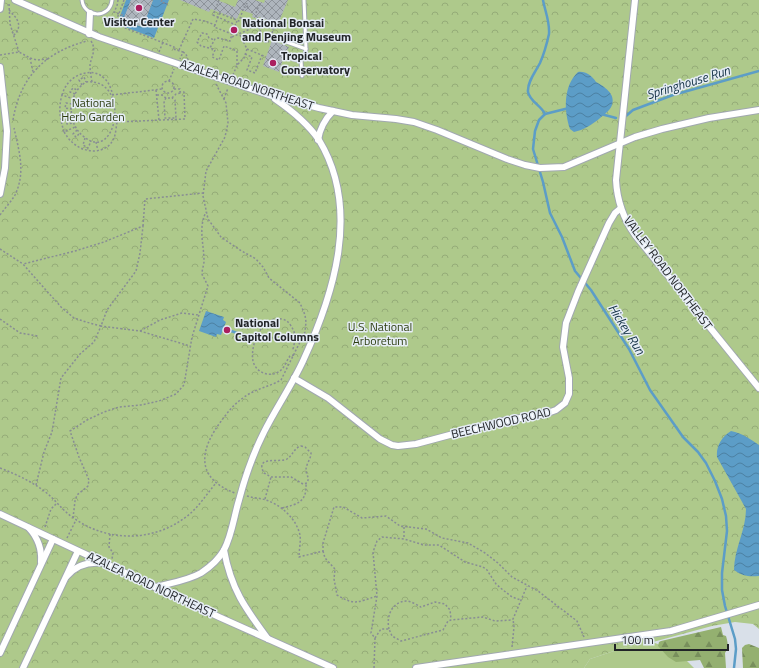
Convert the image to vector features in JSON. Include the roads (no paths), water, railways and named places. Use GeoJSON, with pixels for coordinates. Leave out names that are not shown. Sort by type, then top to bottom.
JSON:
{"type":"FeatureCollection","features":[{"type":"Feature","properties":{"kind":"street"},"geometry":{"type":"LineString","coordinates":[[0,9],[1,0]]}},
{"type":"Feature","properties":{"kind":"street","name":"VALLEY ROAD NORTHEAST"},"geometry":{"type":"LineString","coordinates":[[635,0],[616,180],[621,208],[634,233],[759,388]]}},
{"type":"Feature","properties":{"kind":"street","name":"AZALEA ROAD NORTHEAST"},"geometry":{"type":"LineString","coordinates":[[12,1],[89,34],[269,95],[361,117],[396,119],[414,122],[500,157],[540,168],[568,166],[635,137],[700,120],[759,110]]}},
{"type":"Feature","properties":{"kind":"street"},"geometry":{"type":"LineString","coordinates":[[89,34],[90,13]]}},
{"type":"Feature","properties":{"kind":"street"},"geometry":{"type":"LineString","coordinates":[[0,67],[7,131],[5,164],[0,194]]}},
{"type":"Feature","properties":{"kind":"street"},"geometry":{"type":"LineString","coordinates":[[155,587],[182,581],[200,574],[213,564],[224,550],[245,478],[254,454],[268,424],[304,360],[324,311],[333,279],[340,242],[340,206],[330,162],[318,140],[294,112],[269,95]]}},
{"type":"Feature","properties":{"kind":"street"},"geometry":{"type":"LineString","coordinates":[[318,140],[323,122],[333,111]]}},
{"type":"Feature","properties":{"kind":"street","name":"BEECHWOOD ROAD"},"geometry":{"type":"LineString","coordinates":[[294,378],[328,398],[380,439],[392,445],[398,446],[416,444],[502,421],[549,413],[562,406],[567,400],[569,394],[570,384],[564,357],[563,342],[568,319],[578,292],[612,216],[621,208]]}},
{"type":"Feature","properties":{"kind":"street","name":"AZALEA ROAD NORTHEAST"},"geometry":{"type":"LineString","coordinates":[[0,514],[269,640],[333,668]]}},
{"type":"Feature","properties":{"kind":"street"},"geometry":{"type":"LineString","coordinates":[[28,527],[33,532],[39,544],[41,552],[40,568]]}},
{"type":"Feature","properties":{"kind":"street"},"geometry":{"type":"LineString","coordinates":[[0,653],[53,539]]}},
{"type":"Feature","properties":{"kind":"street"},"geometry":{"type":"LineString","coordinates":[[224,550],[227,570],[234,587],[246,608],[269,640]]}},
{"type":"Feature","properties":{"kind":"street"},"geometry":{"type":"LineString","coordinates":[[23,668],[78,551]]}},
{"type":"Feature","properties":{"kind":"street"},"geometry":{"type":"LineString","coordinates":[[64,580],[69,574],[82,565],[89,563],[107,564]]}},
{"type":"Feature","properties":{"kind":"street"},"geometry":{"type":"LineString","coordinates":[[416,668],[671,631],[758,607]]}},
{"type":"Feature","properties":{"kind":"lane"},"geometry":{"type":"LineString","coordinates":[[82,0],[84,8],[90,13],[96,15],[103,13],[110,7],[112,0]]}},
{"type":"Feature","properties":{"kind":"lane"},"geometry":{"type":"LineString","coordinates":[[302,76],[301,60],[306,49],[304,0]]}},
{"type":"Feature","properties":{"kind":"lane"},"geometry":{"type":"LineString","coordinates":[[272,38],[306,49]]}},
{"type":"Feature","properties":{"kind":"lane"},"geometry":{"type":"LineString","coordinates":[[287,57],[301,60]]}},
{"type":"Feature","properties":{"kind":"water"},"geometry":{"type":"Polygon","coordinates":[[[126,0],[131,0],[124,20],[142,27],[153,0],[169,0],[154,38],[117,24],[126,0]]]}},
{"type":"Feature","properties":{"kind":"water"},"geometry":{"type":"Polygon","coordinates":[[[578,72],[588,74],[596,82],[606,88],[611,94],[613,101],[610,109],[599,119],[584,129],[574,132],[570,129],[568,122],[566,99],[570,84],[578,72]]]}},
{"type":"Feature","properties":{"kind":"water"},"geometry":{"type":"Polygon","coordinates":[[[206,311],[224,317],[223,320],[226,322],[221,335],[217,334],[216,337],[199,331],[206,311]]]}},
{"type":"Feature","properties":{"kind":"water"},"geometry":{"type":"Polygon","coordinates":[[[731,431],[749,438],[759,445],[759,576],[746,576],[734,570],[746,509],[717,457],[718,446],[727,433],[731,431]]]}},
{"type":"Feature","properties":{"kind":"waterway","name":"Hickey Run"},"geometry":{"type":"LineString","coordinates":[[543,0],[548,21],[549,34],[540,63],[529,84],[528,92],[531,98],[545,114],[539,120],[535,131],[533,149],[550,213],[562,237],[575,271],[591,290],[629,349],[650,390],[683,437],[698,452],[706,463],[715,481],[722,499],[726,516],[727,531],[722,573],[722,590],[725,606],[735,639],[736,649],[734,668]]}},
{"type":"Feature","properties":{"kind":"waterway","name":"Springhouse Run"},"geometry":{"type":"LineString","coordinates":[[626,116],[633,110],[673,95],[759,71]]}},
{"type":"Feature","properties":{"kind":"waterway","name":"Springhouse Run"},"geometry":{"type":"LineString","coordinates":[[545,114],[569,108]]}},
{"type":"Feature","properties":{"kind":"waterway","name":"Springhouse Run"},"geometry":{"type":"LineString","coordinates":[[601,114],[616,118]]}},
{"type":"Feature","properties":{"kind":"waterway"},"geometry":{"type":"LineString","coordinates":[[223,328],[245,336]]}},
{"type":"Feature","properties":{"kind":"place","name":"Visitor Center"},"geometry":{"type":"Point","coordinates":[139,8]}},
{"type":"Feature","properties":{"kind":"place","name":"National Bonsai and Penjing Museum"},"geometry":{"type":"Point","coordinates":[234,30]}},
{"type":"Feature","properties":{"kind":"place","name":"Tropical Conservatory"},"geometry":{"type":"Point","coordinates":[273,63]}},
{"type":"Feature","properties":{"kind":"place","name":"National Capitol Columns"},"geometry":{"type":"Point","coordinates":[227,330]}},
{"type":"Feature","properties":{"kind":"park label","name":"National Herb Garden"},"geometry":{"type":"Point","coordinates":[93,110]}},
{"type":"Feature","properties":{"kind":"park label","name":"U.S. National Arboretum"},"geometry":{"type":"Point","coordinates":[380,334]}}]}
